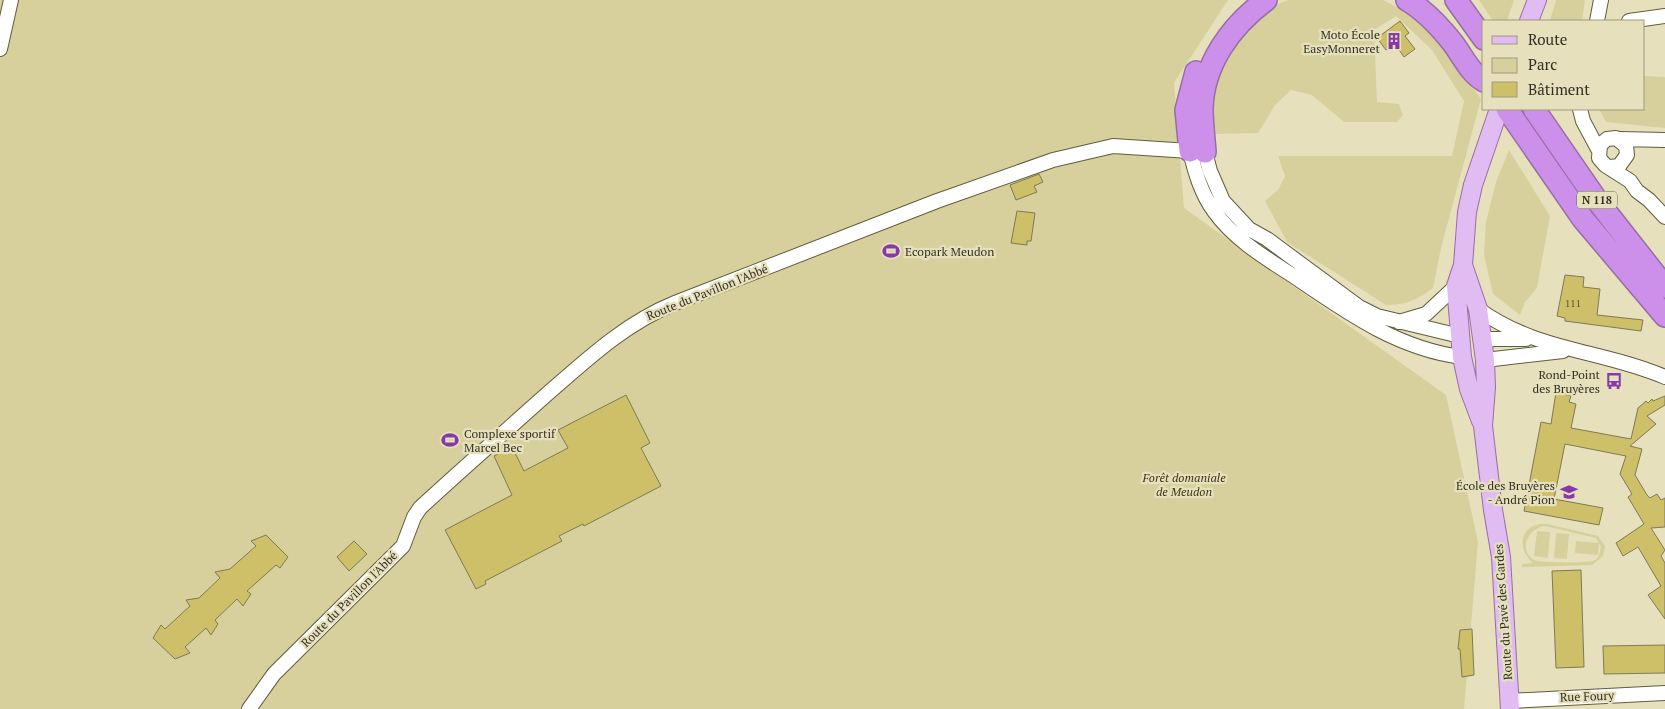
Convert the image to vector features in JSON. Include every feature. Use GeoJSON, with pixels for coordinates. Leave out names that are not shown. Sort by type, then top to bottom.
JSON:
{"type":"FeatureCollection","features":[{"type":"Feature","properties":{"kind":"highway"},"geometry":{"type":"LineString","coordinates":[[1198,151],[1186,110],[1193,80],[1201,58],[1214,36],[1244,0]]}},
{"type":"Feature","properties":{"kind":"highway"},"geometry":{"type":"LineString","coordinates":[[1198,151],[1207,76],[1224,42],[1245,18],[1266,0]]}},
{"type":"Feature","properties":{"kind":"highway"},"geometry":{"type":"LineString","coordinates":[[1406,0],[1425,13],[1452,42],[1474,75],[1482,80]]}},
{"type":"Feature","properties":{"kind":"highway"},"geometry":{"type":"LineString","coordinates":[[1434,0],[1482,71]]}},
{"type":"Feature","properties":{"kind":"highway"},"geometry":{"type":"LineString","coordinates":[[1456,0],[1482,36]]}},
{"type":"Feature","properties":{"kind":"highway","name":"N 118"},"geometry":{"type":"LineString","coordinates":[[1508,110],[1583,219],[1665,316]]}},
{"type":"Feature","properties":{"kind":"highway","name":"N 118"},"geometry":{"type":"LineString","coordinates":[[1535,110],[1596,199],[1665,287]]}},
{"type":"Feature","properties":{"kind":"main road","name":"Route du Pavé des Gardes"},"geometry":{"type":"LineString","coordinates":[[1483,426],[1468,389],[1462,357],[1456,286],[1463,265],[1467,212],[1481,161],[1499,110]]}},
{"type":"Feature","properties":{"kind":"main road","name":"Route du Pavé des Gardes"},"geometry":{"type":"LineString","coordinates":[[1463,265],[1478,309],[1485,360],[1486,387],[1483,426],[1493,510],[1501,557],[1510,705]]}},
{"type":"Feature","properties":{"kind":"main road"},"geometry":{"type":"LineString","coordinates":[[1460,336],[1482,340]]}},
{"type":"Feature","properties":{"kind":"main road"},"geometry":{"type":"LineString","coordinates":[[1462,357],[1485,360]]}},
{"type":"Feature","properties":{"kind":"street"},"geometry":{"type":"LineString","coordinates":[[0,49],[11,0]]}},
{"type":"Feature","properties":{"kind":"street"},"geometry":{"type":"LineString","coordinates":[[1597,20],[1601,0]]}},
{"type":"Feature","properties":{"kind":"street"},"geometry":{"type":"LineString","coordinates":[[1637,20],[1665,16]]}},
{"type":"Feature","properties":{"kind":"street"},"geometry":{"type":"LineString","coordinates":[[1580,110],[1587,131],[1608,142],[1626,146],[1630,181]]}},
{"type":"Feature","properties":{"kind":"street"},"geometry":{"type":"LineString","coordinates":[[1608,142],[1645,138],[1665,140]]}},
{"type":"Feature","properties":{"kind":"street"},"geometry":{"type":"LineString","coordinates":[[1610,167],[1619,166],[1645,138]]}},
{"type":"Feature","properties":{"kind":"street"},"geometry":{"type":"LineString","coordinates":[[1608,142],[1602,162],[1630,181],[1637,191],[1649,200],[1665,217]]}},
{"type":"Feature","properties":{"kind":"street","name":"Route du Pavillon l'Abbé"},"geometry":{"type":"LineString","coordinates":[[249,709],[274,674],[402,546],[414,517],[420,508],[592,355],[624,330],[649,314],[937,201],[1053,160],[1113,146],[1198,151]]}},
{"type":"Feature","properties":{"kind":"street"},"geometry":{"type":"LineString","coordinates":[[1198,151],[1210,171],[1223,201],[1249,229],[1359,307],[1397,322],[1460,336]]}},
{"type":"Feature","properties":{"kind":"street"},"geometry":{"type":"LineString","coordinates":[[1198,151],[1195,172],[1210,205],[1244,243],[1347,312],[1385,334],[1414,346],[1462,357]]}},
{"type":"Feature","properties":{"kind":"street"},"geometry":{"type":"LineString","coordinates":[[1397,322],[1426,314],[1456,286]]}},
{"type":"Feature","properties":{"kind":"street"},"geometry":{"type":"LineString","coordinates":[[1478,309],[1496,322],[1532,339],[1665,377]]}},
{"type":"Feature","properties":{"kind":"street"},"geometry":{"type":"LineString","coordinates":[[1482,340],[1532,339]]}},
{"type":"Feature","properties":{"kind":"street"},"geometry":{"type":"LineString","coordinates":[[1485,360],[1572,350]]}},
{"type":"Feature","properties":{"kind":"street","name":"Rue Foury"},"geometry":{"type":"LineString","coordinates":[[1510,705],[1665,693]]}},
{"type":"Feature","properties":{"kind":"green space","name":"Forêt domaniale de Meudon"},"geometry":{"type":"Polygon","coordinates":[[[0,0],[1228,0],[1174,83],[1184,208],[1446,395],[1478,542],[1464,709],[0,709],[0,0]]]}},
{"type":"Feature","properties":{"kind":"green space"},"geometry":{"type":"Polygon","coordinates":[[[1288,0],[1383,0],[1404,11],[1430,31],[1481,99],[1441,248],[1433,288],[1411,301],[1386,305],[1287,242],[1265,201],[1278,190],[1285,176],[1278,156],[1452,156],[1464,101],[1432,50],[1396,16],[1374,30],[1377,102],[1399,104],[1403,115],[1397,122],[1344,122],[1312,95],[1291,90],[1275,105],[1258,133],[1215,134],[1207,123],[1219,72],[1226,59],[1242,34],[1253,23],[1276,5],[1288,0]]]}},
{"type":"Feature","properties":{"kind":"green space"},"geometry":{"type":"Polygon","coordinates":[[[1479,0],[1514,0],[1507,20],[1492,20],[1479,0]]]}},
{"type":"Feature","properties":{"kind":"green space"},"geometry":{"type":"Polygon","coordinates":[[[1556,0],[1585,0],[1582,20],[1550,20],[1556,0]]]}},
{"type":"Feature","properties":{"kind":"green space"},"geometry":{"type":"Polygon","coordinates":[[[1645,76],[1665,77],[1665,128],[1606,122],[1600,110],[1645,110],[1645,76]]]}},
{"type":"Feature","properties":{"kind":"green space"},"geometry":{"type":"Polygon","coordinates":[[[1509,150],[1550,216],[1537,288],[1525,302],[1520,315],[1493,294],[1484,255],[1486,222],[1496,182],[1509,150]]]}},
{"type":"Feature","properties":{"kind":"green space"},"geometry":{"type":"Polygon","coordinates":[[[1539,524],[1547,524],[1598,536],[1605,546],[1603,556],[1592,565],[1522,567],[1522,564],[1533,563],[1525,553],[1522,541],[1527,531],[1539,524]],[[1545,526],[1530,535],[1527,540],[1526,550],[1534,560],[1538,561],[1593,561],[1599,556],[1601,547],[1596,538],[1545,526]]]}},
{"type":"Feature","properties":{"kind":"green space"},"geometry":{"type":"Polygon","coordinates":[[[1537,531],[1550,532],[1548,558],[1534,556],[1537,531]]]}},
{"type":"Feature","properties":{"kind":"green space"},"geometry":{"type":"Polygon","coordinates":[[[1556,533],[1569,534],[1567,559],[1554,558],[1556,533]]]}},
{"type":"Feature","properties":{"kind":"green space"},"geometry":{"type":"Polygon","coordinates":[[[1576,541],[1599,543],[1598,555],[1575,553],[1576,541]]]}},
{"type":"Feature","properties":{"kind":"building","name":"Moto École EasyMonneret"},"geometry":{"type":"Polygon","coordinates":[[[1400,21],[1409,33],[1405,36],[1415,49],[1404,57],[1395,44],[1386,50],[1377,38],[1400,21]]]}},
{"type":"Feature","properties":{"kind":"building"},"geometry":{"type":"Polygon","coordinates":[[[1039,174],[1043,182],[1034,186],[1037,192],[1016,200],[1010,185],[1039,174]]]}},
{"type":"Feature","properties":{"kind":"building"},"geometry":{"type":"Polygon","coordinates":[[[1017,211],[1035,213],[1031,241],[1027,241],[1027,245],[1011,243],[1017,211]]]}},
{"type":"Feature","properties":{"kind":"building"},"geometry":{"type":"Polygon","coordinates":[[[1565,275],[1584,277],[1583,287],[1600,289],[1597,315],[1643,320],[1641,331],[1565,321],[1565,318],[1557,316],[1565,275]]]}},
{"type":"Feature","properties":{"kind":"building"},"geometry":{"type":"Polygon","coordinates":[[[1556,392],[1571,396],[1569,402],[1576,404],[1571,428],[1631,439],[1638,408],[1646,401],[1648,403],[1652,399],[1653,401],[1665,396],[1665,405],[1647,416],[1656,424],[1630,446],[1642,449],[1635,475],[1647,495],[1650,498],[1657,494],[1661,500],[1665,498],[1665,527],[1651,528],[1665,550],[1661,556],[1665,563],[1665,619],[1648,595],[1661,586],[1638,547],[1623,556],[1616,543],[1644,524],[1628,497],[1632,494],[1620,474],[1626,456],[1565,444],[1554,499],[1603,508],[1599,525],[1524,511],[1541,422],[1551,424],[1556,392]]]}},
{"type":"Feature","properties":{"kind":"building"},"geometry":{"type":"Polygon","coordinates":[[[626,395],[650,443],[641,448],[661,486],[584,526],[583,524],[559,536],[562,541],[485,581],[486,584],[476,589],[445,530],[512,495],[494,456],[512,447],[524,471],[568,448],[558,430],[626,395]]]}},
{"type":"Feature","properties":{"kind":"building"},"geometry":{"type":"Polygon","coordinates":[[[266,535],[288,557],[280,568],[276,565],[247,591],[251,594],[243,606],[237,599],[215,620],[218,624],[211,635],[206,628],[185,647],[190,653],[175,659],[153,638],[161,625],[165,629],[190,606],[186,600],[199,598],[220,578],[215,572],[230,569],[256,546],[251,541],[266,535]]]}},
{"type":"Feature","properties":{"kind":"building"},"geometry":{"type":"Polygon","coordinates":[[[354,541],[367,554],[349,571],[337,557],[354,541]]]}},
{"type":"Feature","properties":{"kind":"building"},"geometry":{"type":"Polygon","coordinates":[[[1581,570],[1584,667],[1556,668],[1552,571],[1581,570]]]}},
{"type":"Feature","properties":{"kind":"building"},"geometry":{"type":"Polygon","coordinates":[[[1472,629],[1474,675],[1462,677],[1460,649],[1458,649],[1460,630],[1472,629]]]}},
{"type":"Feature","properties":{"kind":"building"},"geometry":{"type":"Polygon","coordinates":[[[1665,645],[1665,673],[1604,674],[1603,646],[1665,645]]]}},
{"type":"Feature","properties":{"kind":"place","name":"Moto École EasyMonneret"},"geometry":{"type":"Point","coordinates":[1394,41]}},
{"type":"Feature","properties":{"kind":"place","name":"Ecopark Meudon"},"geometry":{"type":"Point","coordinates":[891,251]}},
{"type":"Feature","properties":{"kind":"place","name":"Rond-Point des Bruyères"},"geometry":{"type":"Point","coordinates":[1614,381]}},
{"type":"Feature","properties":{"kind":"place","name":"Complexe sportif Marcel Bec"},"geometry":{"type":"Point","coordinates":[450,440]}},
{"type":"Feature","properties":{"kind":"place","name":"École des Bruyères - André Pion"},"geometry":{"type":"Point","coordinates":[1569,492]}}]}
